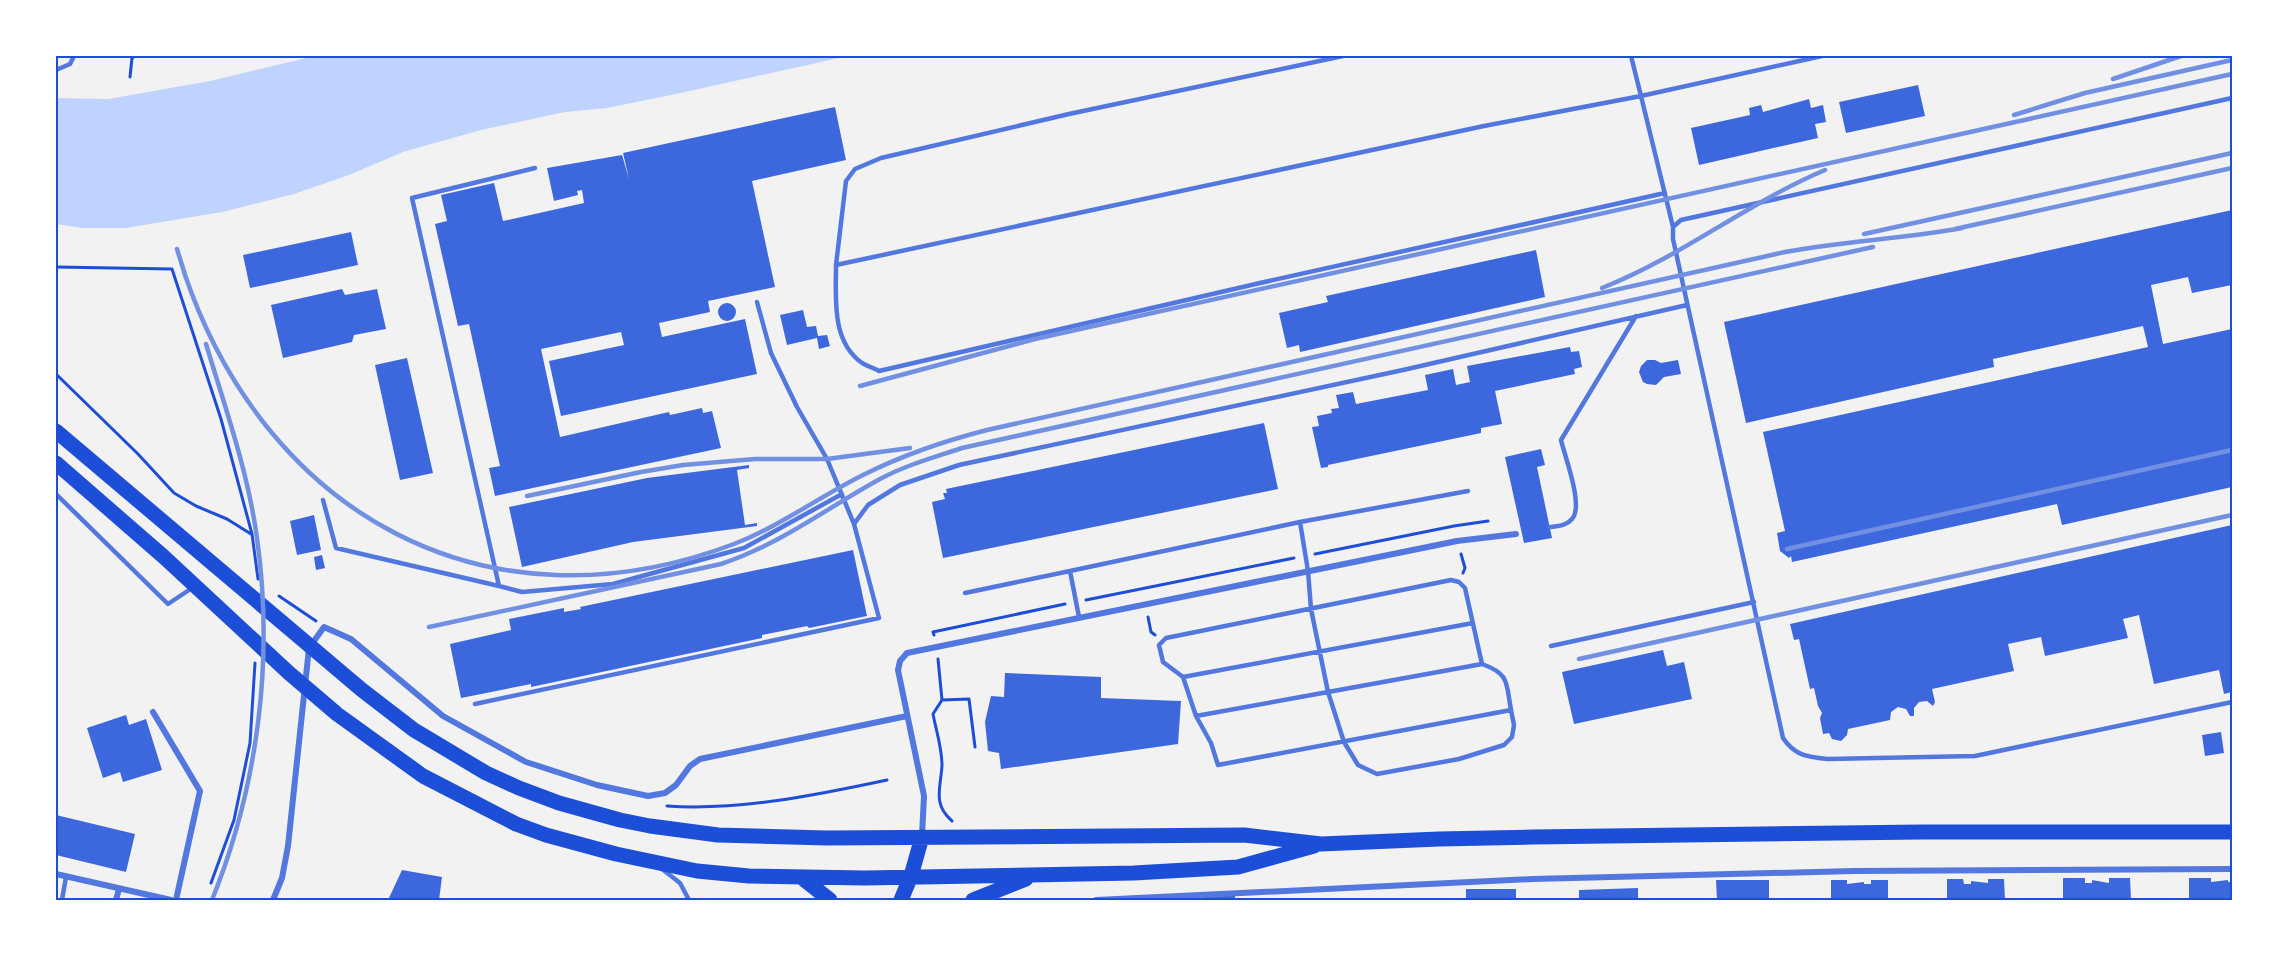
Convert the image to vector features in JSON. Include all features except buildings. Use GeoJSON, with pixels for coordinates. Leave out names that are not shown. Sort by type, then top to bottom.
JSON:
{"type":"FeatureCollection","features":[{"type":"Feature","properties":{"kind":"main road"},"geometry":{"type":"LineString","coordinates":[[56,431],[248,587],[362,690],[414,730],[486,772],[519,788],[592,813],[650,826],[718,835],[826,838],[1244,835],[1321,844],[1509,837],[1922,832],[2232,832]]}},
{"type":"Feature","properties":{"kind":"main road"},"geometry":{"type":"LineString","coordinates":[[56,463],[337,714],[423,776],[516,824],[546,835],[653,863],[697,871],[801,877],[1036,875],[1238,867],[1321,844]]}},
{"type":"Feature","properties":{"kind":"main road"},"geometry":{"type":"LineString","coordinates":[[901,900],[911,876],[922,837]]}},
{"type":"Feature","properties":{"kind":"main road"},"geometry":{"type":"LineString","coordinates":[[973,900],[1036,875]]}},
{"type":"Feature","properties":{"kind":"main road"},"geometry":{"type":"LineString","coordinates":[[801,877],[830,900]]}},
{"type":"Feature","properties":{"kind":"street"},"geometry":{"type":"LineString","coordinates":[[922,837],[924,796],[898,670],[900,661],[908,653],[1308,570],[1457,541],[1519,534]]}},
{"type":"Feature","properties":{"kind":"street"},"geometry":{"type":"LineString","coordinates":[[273,900],[282,878],[288,846],[309,648],[324,627],[351,639],[443,716],[526,762],[597,785],[648,796],[665,793],[676,784],[690,765],[700,759],[907,716]]}},
{"type":"Feature","properties":{"kind":"street"},"geometry":{"type":"LineString","coordinates":[[153,712],[200,791],[176,900]]}},
{"type":"Feature","properties":{"kind":"street"},"geometry":{"type":"LineString","coordinates":[[1096,900],[1533,879],[1854,871],[2232,869]]}},
{"type":"Feature","properties":{"kind":"street"},"geometry":{"type":"LineString","coordinates":[[56,874],[171,900]]}},
{"type":"Feature","properties":{"kind":"street"},"geometry":{"type":"LineString","coordinates":[[116,900],[119,889]]}},
{"type":"Feature","properties":{"kind":"lane"},"geometry":{"type":"LineString","coordinates":[[56,70],[70,64],[74,56]]}},
{"type":"Feature","properties":{"kind":"lane"},"geometry":{"type":"LineString","coordinates":[[1343,56],[1069,114],[881,158],[855,169],[846,181],[836,265],[836,306],[839,331],[847,347],[861,363],[879,371],[1665,193]]}},
{"type":"Feature","properties":{"kind":"lane"},"geometry":{"type":"LineString","coordinates":[[1631,56],[1674,227],[1675,253],[1783,738],[1791,750],[1810,757],[1828,759],[1975,756],[2232,702]]}},
{"type":"Feature","properties":{"kind":"lane"},"geometry":{"type":"LineString","coordinates":[[836,265],[1822,56]]}},
{"type":"Feature","properties":{"kind":"lane"},"geometry":{"type":"LineString","coordinates":[[1674,227],[1681,220],[2232,98]]}},
{"type":"Feature","properties":{"kind":"lane"},"geometry":{"type":"LineString","coordinates":[[499,586],[412,198],[535,168]]}},
{"type":"Feature","properties":{"kind":"lane"},"geometry":{"type":"LineString","coordinates":[[475,704],[879,618],[854,524],[827,459],[796,406],[771,353],[757,302]]}},
{"type":"Feature","properties":{"kind":"lane"},"geometry":{"type":"LineString","coordinates":[[854,524],[868,505],[900,485],[959,465],[1403,370],[1687,305]]}},
{"type":"Feature","properties":{"kind":"lane"},"geometry":{"type":"LineString","coordinates":[[1550,527],[1565,524],[1572,519],[1577,507],[1561,440],[1636,316]]}},
{"type":"Feature","properties":{"kind":"lane"},"geometry":{"type":"LineString","coordinates":[[965,593],[1300,522],[1468,491]]}},
{"type":"Feature","properties":{"kind":"lane"},"geometry":{"type":"LineString","coordinates":[[56,494],[168,604],[196,586]]}},
{"type":"Feature","properties":{"kind":"lane"},"geometry":{"type":"LineString","coordinates":[[323,500],[336,548],[522,592],[613,584],[744,548],[842,494]]}},
{"type":"Feature","properties":{"kind":"lane"},"geometry":{"type":"LineString","coordinates":[[1196,716],[1328,692],[1482,664],[1499,669],[1505,679],[1514,725],[1512,737],[1504,745],[1447,761],[1377,774],[1358,765],[1344,741],[1328,692],[1311,609],[1308,570],[1300,522]]}},
{"type":"Feature","properties":{"kind":"lane"},"geometry":{"type":"LineString","coordinates":[[1070,571],[1079,617]]}},
{"type":"Feature","properties":{"kind":"lane"},"geometry":{"type":"LineString","coordinates":[[1482,664],[1465,588],[1459,582],[1451,580],[1162,640],[1159,645],[1162,662],[1184,677],[1196,716],[1211,743],[1218,765],[1510,710]]}},
{"type":"Feature","properties":{"kind":"lane"},"geometry":{"type":"LineString","coordinates":[[1551,646],[1754,602]]}},
{"type":"Feature","properties":{"kind":"lane"},"geometry":{"type":"LineString","coordinates":[[1184,677],[1473,623]]}},
{"type":"Feature","properties":{"kind":"lane"},"geometry":{"type":"LineString","coordinates":[[653,863],[680,883],[689,900]]}},
{"type":"Feature","properties":{"kind":"lane"},"geometry":{"type":"LineString","coordinates":[[62,900],[66,877]]}},
{"type":"Feature","properties":{"kind":"path"},"geometry":{"type":"LineString","coordinates":[[130,77],[132,58],[135,56]]}},
{"type":"Feature","properties":{"kind":"path"},"geometry":{"type":"LineString","coordinates":[[56,267],[172,269],[221,419],[252,534],[256,578],[261,583]]}},
{"type":"Feature","properties":{"kind":"path"},"geometry":{"type":"LineString","coordinates":[[56,374],[138,454],[174,493],[252,534]]}},
{"type":"Feature","properties":{"kind":"path"},"geometry":{"type":"LineString","coordinates":[[248,587],[256,578]]}},
{"type":"Feature","properties":{"kind":"path"},"geometry":{"type":"LineString","coordinates":[[270,590],[324,627]]}},
{"type":"Feature","properties":{"kind":"path"},"geometry":{"type":"LineString","coordinates":[[211,883],[234,820],[250,743],[255,662]]}},
{"type":"Feature","properties":{"kind":"path"},"geometry":{"type":"LineString","coordinates":[[942,700],[969,699],[975,747]]}},
{"type":"Feature","properties":{"kind":"path"},"geometry":{"type":"LineString","coordinates":[[665,806],[718,805],[764,800],[887,780]]}},
{"type":"Feature","properties":{"kind":"water"},"geometry":{"type":"Polygon","coordinates":[[[315,56],[848,56],[607,108],[565,112],[481,130],[403,152],[349,175],[294,194],[222,212],[126,228],[82,228],[56,224],[56,98],[108,99],[210,81],[315,56]]]}},
{"type":"Feature","properties":{"kind":"railway"},"geometry":{"type":"LineString","coordinates":[[2113,79],[2181,56]]}},
{"type":"Feature","properties":{"kind":"railway"},"geometry":{"type":"LineString","coordinates":[[2014,115],[2085,93],[2232,60]]}},
{"type":"Feature","properties":{"kind":"railway"},"geometry":{"type":"LineString","coordinates":[[860,386],[1035,339],[2232,74]]}},
{"type":"Feature","properties":{"kind":"railway"},"geometry":{"type":"LineString","coordinates":[[1864,234],[2232,153]]}},
{"type":"Feature","properties":{"kind":"railway"},"geometry":{"type":"LineString","coordinates":[[1955,229],[2232,168]]}},
{"type":"Feature","properties":{"kind":"railway"},"geometry":{"type":"LineString","coordinates":[[1602,288],[1659,261],[1768,198],[1825,170]]}},
{"type":"Feature","properties":{"kind":"railway"},"geometry":{"type":"LineString","coordinates":[[184,272],[221,358],[270,431],[329,490],[398,534],[473,563],[556,575],[643,569],[734,544],[767,529],[893,461],[987,430],[1785,252],[1962,228]]}},
{"type":"Feature","properties":{"kind":"railway"},"geometry":{"type":"LineString","coordinates":[[429,627],[721,564],[784,536],[890,474],[962,448],[1873,247]]}},
{"type":"Feature","properties":{"kind":"railway"},"geometry":{"type":"LineString","coordinates":[[177,249],[186,278]]}},
{"type":"Feature","properties":{"kind":"railway"},"geometry":{"type":"LineString","coordinates":[[206,344],[235,440],[253,513],[262,584],[264,630],[258,722],[251,768],[241,813],[212,900]]}},
{"type":"Feature","properties":{"kind":"railway"},"geometry":{"type":"LineString","coordinates":[[527,496],[683,465],[755,459],[827,459],[910,448]]}},
{"type":"Feature","properties":{"kind":"railway"},"geometry":{"type":"LineString","coordinates":[[1787,549],[2232,450]]}},
{"type":"Feature","properties":{"kind":"railway"},"geometry":{"type":"LineString","coordinates":[[1579,659],[2232,515]]}}]}
